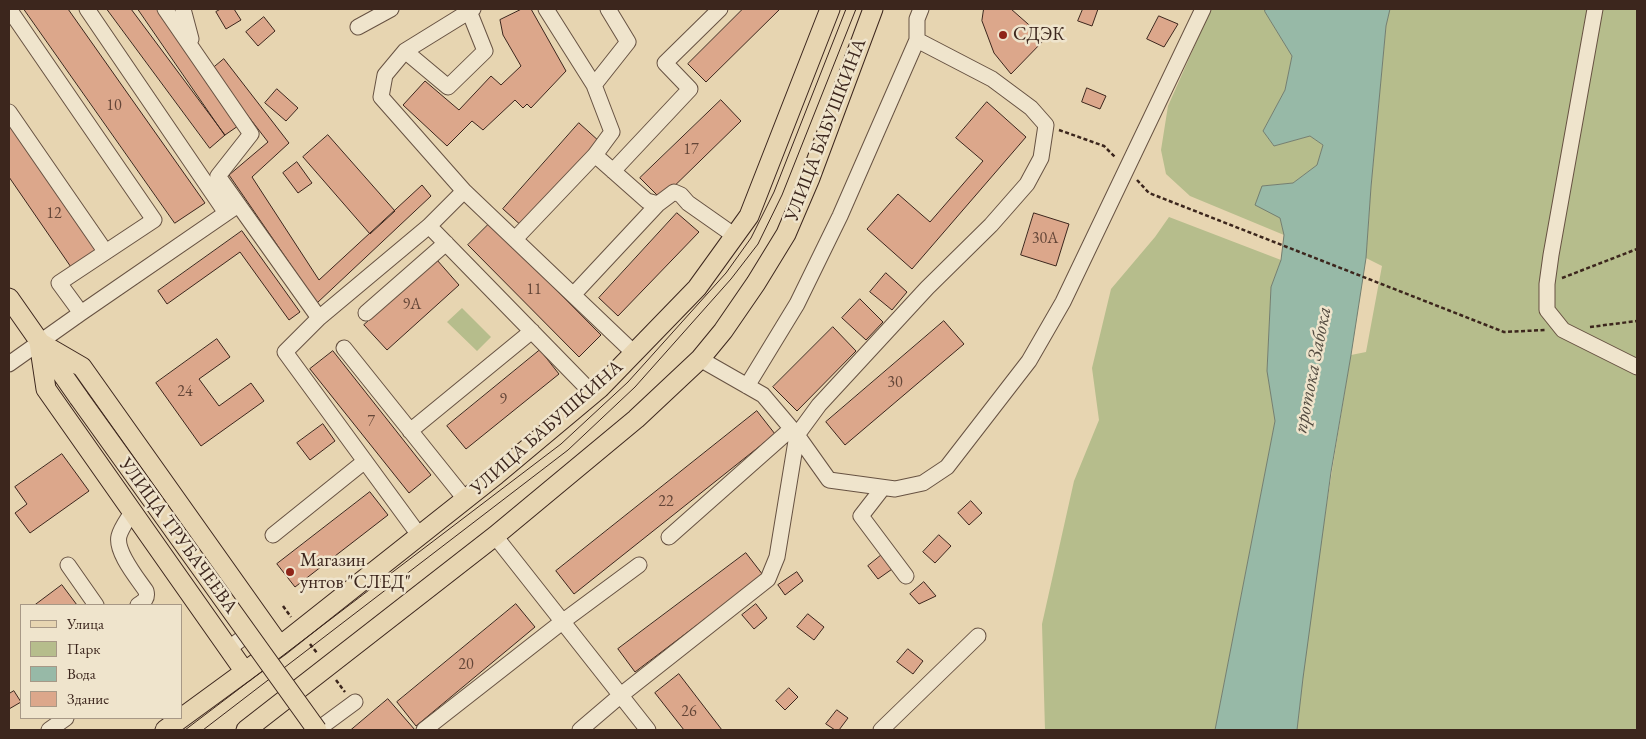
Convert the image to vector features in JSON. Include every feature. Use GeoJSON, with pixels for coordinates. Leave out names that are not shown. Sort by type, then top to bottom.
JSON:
{"type":"FeatureCollection","features":[{"type":"Feature","properties":{"kind":"main road","name":"УЛИЦА БАБУШКИНА"},"geometry":{"type":"LineString","coordinates":[[182,718],[280,646],[465,499],[593,394],[697,288],[750,216],[830,9]]}},
{"type":"Feature","properties":{"kind":"main road","name":"УЛИЦА БАБУШКИНА"},"geometry":{"type":"LineString","coordinates":[[246,730],[495,536],[636,419],[700,358],[723,331],[756,283],[786,234],[810,178],[873,9]]}},
{"type":"Feature","properties":{"kind":"main road","name":"УЛИЦА ТРУБАЧЕЕВА"},"geometry":{"type":"LineString","coordinates":[[9,298],[317,730]]}},
{"type":"Feature","properties":{"kind":"main road","name":"УЛИЦА ТРУБАЧЕЕВА"},"geometry":{"type":"LineString","coordinates":[[39,342],[46,389],[245,672]]}},
{"type":"Feature","properties":{"kind":"main road","name":"УЛИЦА ТРУБАЧЕЕВА"},"geometry":{"type":"LineString","coordinates":[[39,342],[82,367],[280,646]]}},
{"type":"Feature","properties":{"kind":"main road","name":"УЛИЦА БАБУШКИНА"},"geometry":{"type":"LineString","coordinates":[[165,730],[180,719]]}},
{"type":"Feature","properties":{"kind":"street"},"geometry":{"type":"LineString","coordinates":[[9,9],[154,220],[59,283],[80,313]]}},
{"type":"Feature","properties":{"kind":"street"},"geometry":{"type":"LineString","coordinates":[[87,9],[232,209],[320,318]]}},
{"type":"Feature","properties":{"kind":"street"},"geometry":{"type":"LineString","coordinates":[[165,9],[251,134],[218,176],[232,209]]}},
{"type":"Feature","properties":{"kind":"street"},"geometry":{"type":"LineString","coordinates":[[183,9],[194,50]]}},
{"type":"Feature","properties":{"kind":"street"},"geometry":{"type":"LineString","coordinates":[[358,27],[391,9]]}},
{"type":"Feature","properties":{"kind":"street"},"geometry":{"type":"LineString","coordinates":[[515,240],[595,155],[612,132],[594,85],[546,9]]}},
{"type":"Feature","properties":{"kind":"street"},"geometry":{"type":"LineString","coordinates":[[594,85],[628,42],[608,9]]}},
{"type":"Feature","properties":{"kind":"street"},"geometry":{"type":"LineString","coordinates":[[613,170],[690,89],[665,63],[720,9]]}},
{"type":"Feature","properties":{"kind":"street"},"geometry":{"type":"LineString","coordinates":[[747,386],[797,304],[840,216],[917,40],[917,19],[921,9]]}},
{"type":"Feature","properties":{"kind":"street"},"geometry":{"type":"LineString","coordinates":[[700,358],[763,395],[794,432],[829,480],[895,490],[923,483],[947,467],[1029,361],[1064,302],[1203,9]]}},
{"type":"Feature","properties":{"kind":"street"},"geometry":{"type":"LineString","coordinates":[[1595,9],[1547,284],[1547,310],[1563,330],[1637,367]]}},
{"type":"Feature","properties":{"kind":"street"},"geometry":{"type":"LineString","coordinates":[[406,51],[448,87],[485,51],[471,10],[406,51],[385,75],[380,98],[464,191],[634,353]]}},
{"type":"Feature","properties":{"kind":"street"},"geometry":{"type":"LineString","coordinates":[[669,537],[794,432],[927,288],[991,226],[1027,184],[1041,158],[1046,125],[1031,108],[992,79],[917,40]]}},
{"type":"Feature","properties":{"kind":"street"},"geometry":{"type":"LineString","coordinates":[[9,112],[105,252]]}},
{"type":"Feature","properties":{"kind":"street"},"geometry":{"type":"LineString","coordinates":[[595,155],[647,201],[658,204]]}},
{"type":"Feature","properties":{"kind":"street"},"geometry":{"type":"LineString","coordinates":[[419,535],[285,352],[320,318],[430,226],[464,191]]}},
{"type":"Feature","properties":{"kind":"street"},"geometry":{"type":"LineString","coordinates":[[573,295],[658,204],[674,192],[681,194],[688,202],[735,236]]}},
{"type":"Feature","properties":{"kind":"street"},"geometry":{"type":"LineString","coordinates":[[9,364],[232,209]]}},
{"type":"Feature","properties":{"kind":"street"},"geometry":{"type":"LineString","coordinates":[[430,226],[593,394]]}},
{"type":"Feature","properties":{"kind":"street"},"geometry":{"type":"LineString","coordinates":[[366,313],[446,243]]}},
{"type":"Feature","properties":{"kind":"street"},"geometry":{"type":"LineString","coordinates":[[410,431],[532,331]]}},
{"type":"Feature","properties":{"kind":"street"},"geometry":{"type":"LineString","coordinates":[[344,348],[465,499]]}},
{"type":"Feature","properties":{"kind":"street"},"geometry":{"type":"LineString","coordinates":[[580,730],[621,695],[768,580],[777,557],[794,432]]}},
{"type":"Feature","properties":{"kind":"street"},"geometry":{"type":"LineString","coordinates":[[274,535],[365,461]]}},
{"type":"Feature","properties":{"kind":"street"},"geometry":{"type":"LineString","coordinates":[[882,489],[860,516],[906,576]]}},
{"type":"Feature","properties":{"kind":"street"},"geometry":{"type":"LineString","coordinates":[[132,512],[118,537],[121,551],[128,566],[146,591],[147,596],[145,600],[139,604]]}},
{"type":"Feature","properties":{"kind":"street"},"geometry":{"type":"LineString","coordinates":[[495,536],[648,730]]}},
{"type":"Feature","properties":{"kind":"street"},"geometry":{"type":"LineString","coordinates":[[68,565],[95,604]]}},
{"type":"Feature","properties":{"kind":"street"},"geometry":{"type":"LineString","coordinates":[[424,730],[562,622],[639,565]]}},
{"type":"Feature","properties":{"kind":"street"},"geometry":{"type":"LineString","coordinates":[[228,648],[263,623]]}},
{"type":"Feature","properties":{"kind":"street"},"geometry":{"type":"LineString","coordinates":[[881,730],[978,636]]}},
{"type":"Feature","properties":{"kind":"street"},"geometry":{"type":"LineString","coordinates":[[317,730],[350,697]]}},
{"type":"Feature","properties":{"kind":"street"},"geometry":{"type":"LineString","coordinates":[[49,730],[65,719]]}},
{"type":"Feature","properties":{"kind":"path"},"geometry":{"type":"LineString","coordinates":[[1046,125],[1104,146],[1149,193],[1504,332]]}},
{"type":"Feature","properties":{"kind":"path"},"geometry":{"type":"LineString","coordinates":[[1547,284],[1637,249]]}},
{"type":"Feature","properties":{"kind":"path"},"geometry":{"type":"LineString","coordinates":[[283,606],[350,697]]}},
{"type":"Feature","properties":{"kind":"green space"},"geometry":{"type":"Polygon","coordinates":[[[1211,9],[1265,9],[1292,56],[1285,90],[1263,131],[1274,146],[1310,136],[1323,145],[1317,165],[1293,183],[1262,186],[1280,218],[1284,235],[1190,196],[1166,174],[1161,150],[1168,106],[1211,9]]]}},
{"type":"Feature","properties":{"kind":"green space"},"geometry":{"type":"Polygon","coordinates":[[[1390,9],[1637,9],[1637,730],[1297,730],[1321,542],[1351,355],[1366,352],[1382,266],[1366,258],[1386,26],[1390,9]]]}},
{"type":"Feature","properties":{"kind":"green space"},"geometry":{"type":"Polygon","coordinates":[[[1169,217],[1281,260],[1271,287],[1267,370],[1275,421],[1215,730],[1045,730],[1042,624],[1074,481],[1099,420],[1092,368],[1111,289],[1155,237],[1169,217]]]}},
{"type":"Feature","properties":{"kind":"green space"},"geometry":{"type":"Polygon","coordinates":[[[462,308],[491,337],[477,351],[447,322],[462,308]]]}},
{"type":"Feature","properties":{"kind":"water","name":"протока Забока"},"geometry":{"type":"Polygon","coordinates":[[[1265,9],[1390,9],[1386,26],[1366,258],[1331,472],[1297,730],[1215,730],[1275,421],[1267,371],[1271,287],[1281,260],[1284,235],[1280,218],[1255,205],[1262,186],[1293,183],[1317,165],[1323,145],[1310,136],[1274,146],[1263,131],[1285,90],[1292,56],[1265,9]]]}},
{"type":"Feature","properties":{"kind":"building"},"geometry":{"type":"Polygon","coordinates":[[[24,9],[68,9],[205,203],[175,223],[24,9]]]}},
{"type":"Feature","properties":{"kind":"building"},"geometry":{"type":"Polygon","coordinates":[[[107,9],[131,9],[225,135],[210,148],[107,9]]]}},
{"type":"Feature","properties":{"kind":"building"},"geometry":{"type":"Polygon","coordinates":[[[138,9],[158,9],[238,126],[225,135],[138,9]]]}},
{"type":"Feature","properties":{"kind":"building"},"geometry":{"type":"Polygon","coordinates":[[[221,9],[234,9],[241,20],[226,29],[216,12],[221,9]]]}},
{"type":"Feature","properties":{"kind":"building"},"geometry":{"type":"Polygon","coordinates":[[[522,9],[531,9],[566,71],[531,108],[527,104],[523,108],[515,100],[483,130],[472,121],[447,146],[403,105],[425,81],[459,110],[491,76],[501,85],[521,66],[503,35],[500,20],[522,9]]]}},
{"type":"Feature","properties":{"kind":"building"},"geometry":{"type":"Polygon","coordinates":[[[743,9],[780,9],[706,82],[688,64],[743,9]]]}},
{"type":"Feature","properties":{"kind":"building"},"geometry":{"type":"Polygon","coordinates":[[[984,9],[1011,9],[1045,39],[1011,74],[994,53],[982,21],[984,9]]]}},
{"type":"Feature","properties":{"kind":"building"},"geometry":{"type":"Polygon","coordinates":[[[1083,9],[1098,9],[1092,26],[1078,21],[1083,9]]]}},
{"type":"Feature","properties":{"kind":"building"},"geometry":{"type":"Polygon","coordinates":[[[1159,16],[1178,24],[1164,47],[1147,39],[1159,16]]]}},
{"type":"Feature","properties":{"kind":"building"},"geometry":{"type":"Polygon","coordinates":[[[264,17],[275,31],[258,46],[246,32],[264,17]]]}},
{"type":"Feature","properties":{"kind":"building"},"geometry":{"type":"Polygon","coordinates":[[[224,59],[289,143],[252,177],[319,280],[422,185],[431,196],[317,303],[229,175],[268,142],[212,69],[224,59]]]}},
{"type":"Feature","properties":{"kind":"building"},"geometry":{"type":"Polygon","coordinates":[[[1087,88],[1106,96],[1100,109],[1082,102],[1087,88]]]}},
{"type":"Feature","properties":{"kind":"building"},"geometry":{"type":"Polygon","coordinates":[[[277,89],[298,108],[286,121],[265,103],[277,89]]]}},
{"type":"Feature","properties":{"kind":"building"},"geometry":{"type":"Polygon","coordinates":[[[721,100],[741,121],[661,199],[640,178],[721,100]]]}},
{"type":"Feature","properties":{"kind":"building"},"geometry":{"type":"Polygon","coordinates":[[[987,102],[1026,137],[912,269],[867,229],[898,194],[930,222],[983,161],[956,138],[987,102]]]}},
{"type":"Feature","properties":{"kind":"building"},"geometry":{"type":"Polygon","coordinates":[[[9,121],[100,252],[73,270],[9,177],[9,121]]]}},
{"type":"Feature","properties":{"kind":"building"},"geometry":{"type":"Polygon","coordinates":[[[579,123],[600,142],[524,228],[503,209],[579,123]]]}},
{"type":"Feature","properties":{"kind":"building"},"geometry":{"type":"Polygon","coordinates":[[[328,135],[395,211],[370,234],[303,157],[328,135]]]}},
{"type":"Feature","properties":{"kind":"building"},"geometry":{"type":"Polygon","coordinates":[[[297,162],[312,183],[298,193],[283,173],[297,162]]]}},
{"type":"Feature","properties":{"kind":"building"},"geometry":{"type":"Polygon","coordinates":[[[677,213],[699,232],[618,316],[599,298],[677,213]]]}},
{"type":"Feature","properties":{"kind":"building"},"geometry":{"type":"Polygon","coordinates":[[[1034,213],[1069,224],[1056,266],[1021,255],[1034,213]]]}},
{"type":"Feature","properties":{"kind":"building"},"geometry":{"type":"Polygon","coordinates":[[[490,223],[601,335],[579,357],[468,245],[490,223]]]}},
{"type":"Feature","properties":{"kind":"building"},"geometry":{"type":"Polygon","coordinates":[[[242,231],[300,312],[289,320],[240,252],[167,304],[158,291],[242,231]]]}},
{"type":"Feature","properties":{"kind":"building"},"geometry":{"type":"Polygon","coordinates":[[[437,260],[459,285],[387,350],[364,325],[437,260]]]}},
{"type":"Feature","properties":{"kind":"building"},"geometry":{"type":"Polygon","coordinates":[[[886,273],[907,292],[892,310],[870,292],[886,273]]]}},
{"type":"Feature","properties":{"kind":"building"},"geometry":{"type":"Polygon","coordinates":[[[860,299],[883,322],[866,340],[842,318],[860,299]]]}},
{"type":"Feature","properties":{"kind":"building"},"geometry":{"type":"Polygon","coordinates":[[[944,321],[964,344],[845,445],[826,422],[944,321]]]}},
{"type":"Feature","properties":{"kind":"building"},"geometry":{"type":"Polygon","coordinates":[[[833,327],[856,351],[797,411],[773,387],[833,327]]]}},
{"type":"Feature","properties":{"kind":"building"},"geometry":{"type":"Polygon","coordinates":[[[217,339],[230,357],[199,379],[219,406],[251,383],[264,401],[201,446],[156,383],[217,339]]]}},
{"type":"Feature","properties":{"kind":"building"},"geometry":{"type":"Polygon","coordinates":[[[540,350],[559,374],[466,449],[447,426],[540,350]]]}},
{"type":"Feature","properties":{"kind":"building"},"geometry":{"type":"Polygon","coordinates":[[[333,351],[431,475],[409,493],[310,369],[333,351]]]}},
{"type":"Feature","properties":{"kind":"building"},"geometry":{"type":"Polygon","coordinates":[[[757,411],[775,434],[574,594],[556,571],[757,411]]]}},
{"type":"Feature","properties":{"kind":"building"},"geometry":{"type":"Polygon","coordinates":[[[323,424],[335,441],[310,460],[297,443],[323,424]]]}},
{"type":"Feature","properties":{"kind":"building"},"geometry":{"type":"Polygon","coordinates":[[[62,454],[89,491],[30,533],[15,513],[27,504],[15,487],[62,454]]]}},
{"type":"Feature","properties":{"kind":"building"},"geometry":{"type":"Polygon","coordinates":[[[370,492],[388,515],[295,587],[277,564],[370,492]]]}},
{"type":"Feature","properties":{"kind":"building"},"geometry":{"type":"Polygon","coordinates":[[[971,501],[982,513],[969,525],[958,513],[971,501]]]}},
{"type":"Feature","properties":{"kind":"building"},"geometry":{"type":"Polygon","coordinates":[[[939,535],[951,546],[935,563],[923,552],[939,535]]]}},
{"type":"Feature","properties":{"kind":"building"},"geometry":{"type":"Polygon","coordinates":[[[746,553],[763,575],[635,672],[618,649],[746,553]]]}},
{"type":"Feature","properties":{"kind":"building"},"geometry":{"type":"Polygon","coordinates":[[[884,553],[895,567],[878,579],[868,566],[884,553]]]}},
{"type":"Feature","properties":{"kind":"building"},"geometry":{"type":"Polygon","coordinates":[[[797,572],[803,581],[785,595],[778,585],[797,572]]]}},
{"type":"Feature","properties":{"kind":"building"},"geometry":{"type":"Polygon","coordinates":[[[924,582],[936,596],[919,604],[910,594],[924,582]]]}},
{"type":"Feature","properties":{"kind":"building"},"geometry":{"type":"Polygon","coordinates":[[[62,585],[76,604],[36,604],[62,585]]]}},
{"type":"Feature","properties":{"kind":"building"},"geometry":{"type":"Polygon","coordinates":[[[516,604],[535,627],[416,726],[397,702],[516,604]]]}},
{"type":"Feature","properties":{"kind":"building"},"geometry":{"type":"Polygon","coordinates":[[[756,604],[767,618],[754,629],[742,615],[756,604]]]}},
{"type":"Feature","properties":{"kind":"building"},"geometry":{"type":"Polygon","coordinates":[[[808,614],[824,627],[814,640],[797,627],[808,614]]]}},
{"type":"Feature","properties":{"kind":"building"},"geometry":{"type":"Polygon","coordinates":[[[908,649],[923,661],[913,674],[897,662],[908,649]]]}},
{"type":"Feature","properties":{"kind":"building"},"geometry":{"type":"Polygon","coordinates":[[[679,674],[722,730],[684,730],[655,693],[679,674]]]}},
{"type":"Feature","properties":{"kind":"building"},"geometry":{"type":"Polygon","coordinates":[[[789,688],[798,697],[785,710],[776,701],[789,688]]]}},
{"type":"Feature","properties":{"kind":"building"},"geometry":{"type":"Polygon","coordinates":[[[14,691],[20,703],[9,709],[9,694],[14,691]]]}},
{"type":"Feature","properties":{"kind":"building"},"geometry":{"type":"Polygon","coordinates":[[[388,699],[415,730],[351,730],[388,699]]]}},
{"type":"Feature","properties":{"kind":"building"},"geometry":{"type":"Polygon","coordinates":[[[837,710],[848,718],[839,730],[835,730],[826,724],[837,710]]]}},
{"type":"Feature","properties":{"kind":"tram line"},"geometry":{"type":"LineString","coordinates":[[185,730],[561,444],[628,382],[726,273],[751,238],[774,192],[846,9]]}},
{"type":"Feature","properties":{"kind":"tram line"},"geometry":{"type":"LineString","coordinates":[[203,730],[568,450],[635,387],[731,279],[758,244],[782,195],[856,9]]}},
{"type":"Feature","properties":{"kind":"place","name":"СДЭК"},"geometry":{"type":"Point","coordinates":[1003,35]}},
{"type":"Feature","properties":{"kind":"place","name":"Магазин унтов \"СЛЕД\""},"geometry":{"type":"Point","coordinates":[290,572]}}]}
